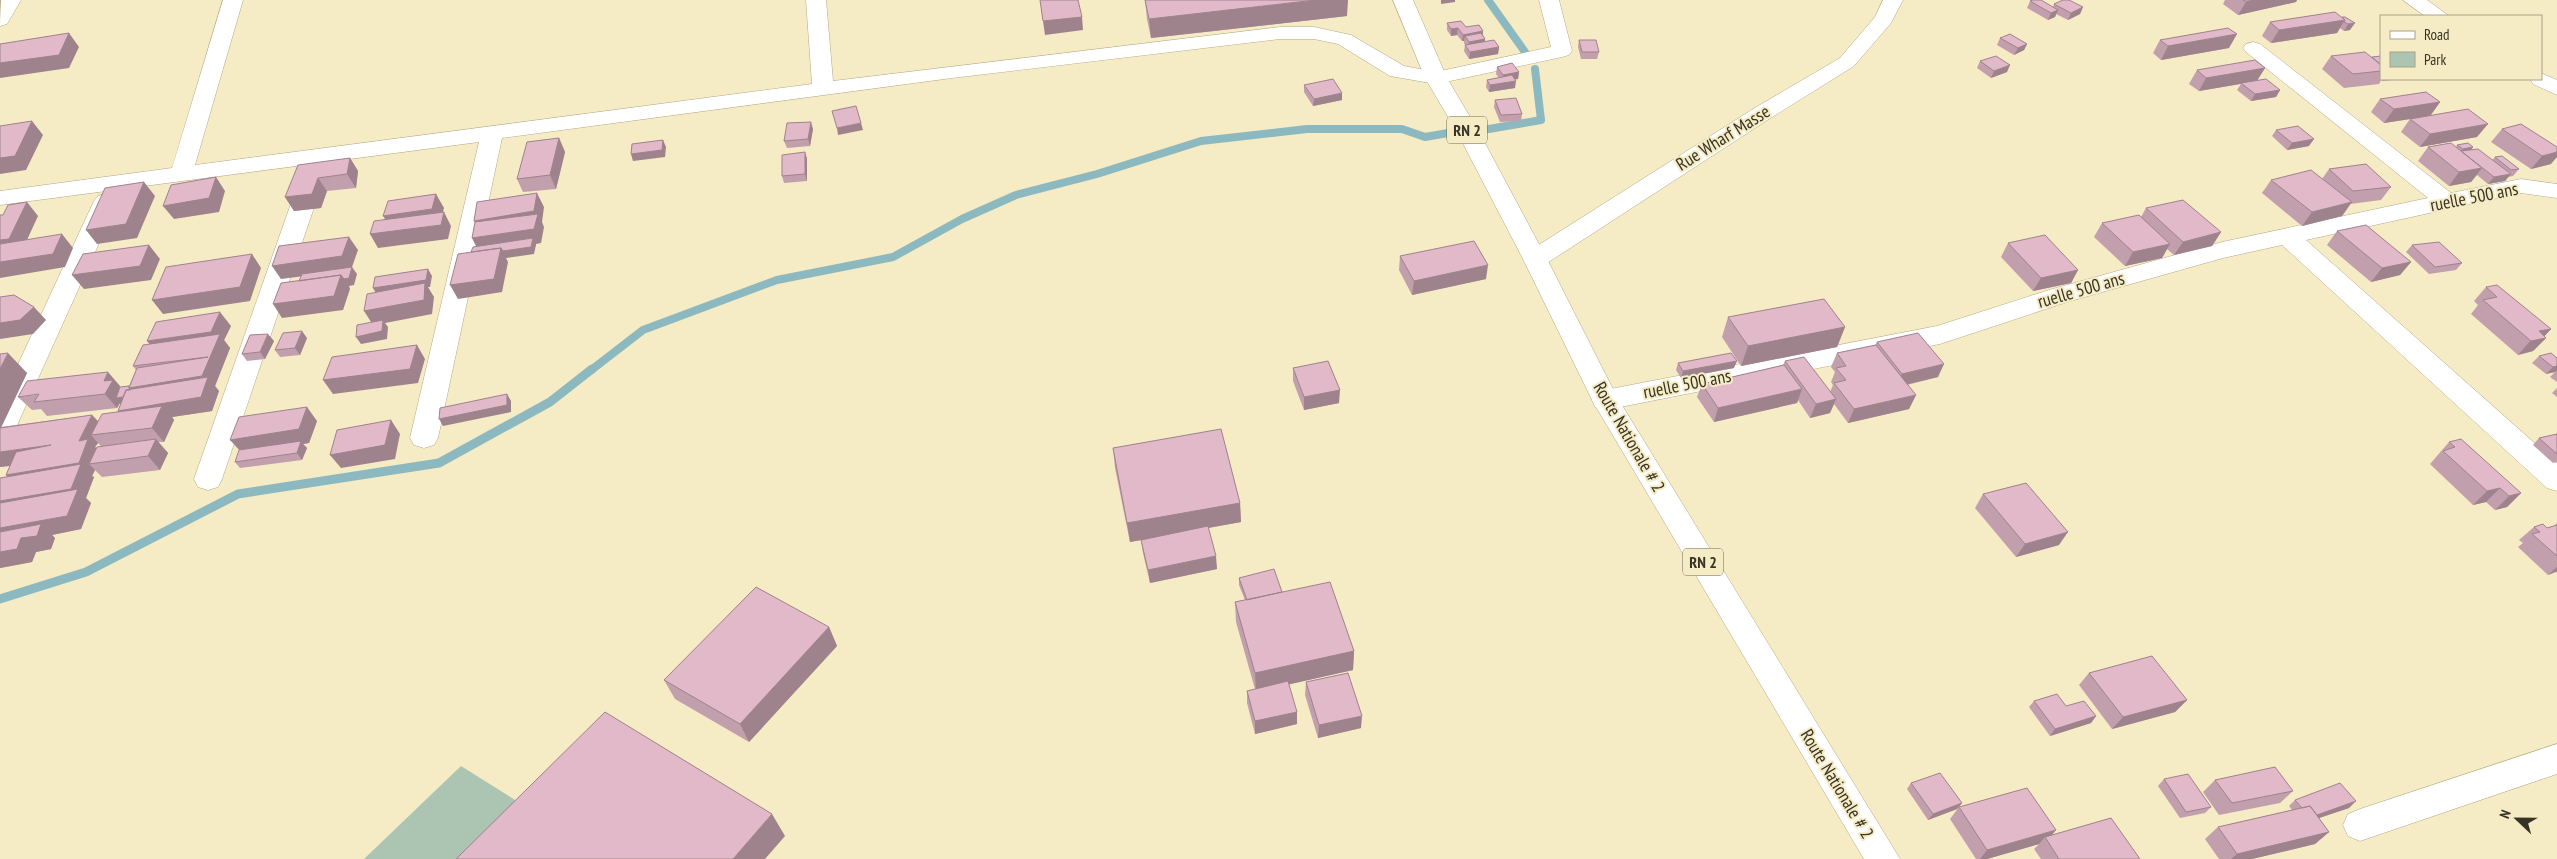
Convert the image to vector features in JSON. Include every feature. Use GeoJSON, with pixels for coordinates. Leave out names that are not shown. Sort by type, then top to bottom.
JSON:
{"type":"FeatureCollection","features":[{"type":"Feature","properties":{"kind":"street"},"geometry":{"type":"LineString","coordinates":[[0,20],[11,0]]}},
{"type":"Feature","properties":{"kind":"street"},"geometry":{"type":"LineString","coordinates":[[181,174],[233,0]]}},
{"type":"Feature","properties":{"kind":"street"},"geometry":{"type":"LineString","coordinates":[[816,0],[823,88]]}},
{"type":"Feature","properties":{"kind":"street","name":"Route Nationale # 2"},"geometry":{"type":"LineString","coordinates":[[1403,0],[1436,78],[1468,132],[1535,259],[1605,400],[1883,859]]}},
{"type":"Feature","properties":{"kind":"street"},"geometry":{"type":"LineString","coordinates":[[0,198],[823,88],[1280,33],[1314,33],[1344,39],[1398,71],[1436,78],[1562,51],[1554,13],[1549,0]]}},
{"type":"Feature","properties":{"kind":"street","name":"Rue Wharf Masse"},"geometry":{"type":"LineString","coordinates":[[1535,259],[1761,114],[1847,62],[1884,19],[1894,0]]}},
{"type":"Feature","properties":{"kind":"street"},"geometry":{"type":"LineString","coordinates":[[2413,0],[2438,15]]}},
{"type":"Feature","properties":{"kind":"street"},"geometry":{"type":"LineString","coordinates":[[2253,48],[2448,202]]}},
{"type":"Feature","properties":{"kind":"street"},"geometry":{"type":"LineString","coordinates":[[2542,79],[2557,88]]}},
{"type":"Feature","properties":{"kind":"street"},"geometry":{"type":"LineString","coordinates":[[424,438],[492,132]]}},
{"type":"Feature","properties":{"kind":"street"},"geometry":{"type":"LineString","coordinates":[[208,479],[320,156]]}},
{"type":"Feature","properties":{"kind":"street"},"geometry":{"type":"LineString","coordinates":[[0,432],[114,183]]}},
{"type":"Feature","properties":{"kind":"street","name":"ruelle 500 ans"},"geometry":{"type":"LineString","coordinates":[[1605,400],[1940,335],[2058,296],[2222,250],[2521,186],[2557,191]]}},
{"type":"Feature","properties":{"kind":"street"},"geometry":{"type":"LineString","coordinates":[[2286,236],[2557,480]]}},
{"type":"Feature","properties":{"kind":"street"},"geometry":{"type":"LineString","coordinates":[[2360,825],[2557,759]]}},
{"type":"Feature","properties":{"kind":"green space"},"geometry":{"type":"Polygon","coordinates":[[[461,766],[523,805],[470,859],[364,859],[461,766]]]}},
{"type":"Feature","properties":{"kind":"building"},"geometry":{"type":"Polygon","coordinates":[[[1040,0],[1078,0],[1082,17],[1043,21],[1040,0]]]}},
{"type":"Feature","properties":{"kind":"building"},"geometry":{"type":"Polygon","coordinates":[[[1145,0],[1316,0],[1149,19],[1145,0]]]}},
{"type":"Feature","properties":{"kind":"building"},"geometry":{"type":"Polygon","coordinates":[[[2041,0],[2058,10],[2051,13],[2030,1],[2041,0]]]}},
{"type":"Feature","properties":{"kind":"building"},"geometry":{"type":"Polygon","coordinates":[[[2063,0],[2069,0],[2083,7],[2071,13],[2054,4],[2063,0]]]}},
{"type":"Feature","properties":{"kind":"building"},"geometry":{"type":"Polygon","coordinates":[[[2335,12],[2345,20],[2279,30],[2270,22],[2335,12]]]}},
{"type":"Feature","properties":{"kind":"building"},"geometry":{"type":"Polygon","coordinates":[[[2342,17],[2355,23],[2348,24],[2344,22],[2345,20],[2342,17]]]}},
{"type":"Feature","properties":{"kind":"building"},"geometry":{"type":"Polygon","coordinates":[[[1461,21],[1466,27],[1479,25],[1483,31],[1463,35],[1458,28],[1451,29],[1447,23],[1461,21]]]}},
{"type":"Feature","properties":{"kind":"building"},"geometry":{"type":"Polygon","coordinates":[[[2228,28],[2237,34],[2168,46],[2160,40],[2228,28]]]}},
{"type":"Feature","properties":{"kind":"building"},"geometry":{"type":"Polygon","coordinates":[[[69,33],[59,55],[0,63],[0,44],[69,33]]]}},
{"type":"Feature","properties":{"kind":"building"},"geometry":{"type":"Polygon","coordinates":[[[1481,33],[1485,39],[1469,42],[1465,36],[1481,33]]]}},
{"type":"Feature","properties":{"kind":"building"},"geometry":{"type":"Polygon","coordinates":[[[2010,34],[2027,44],[2018,48],[2000,38],[2010,34]]]}},
{"type":"Feature","properties":{"kind":"building"},"geometry":{"type":"Polygon","coordinates":[[[1494,40],[1499,47],[1470,52],[1465,45],[1494,40]]]}},
{"type":"Feature","properties":{"kind":"building"},"geometry":{"type":"Polygon","coordinates":[[[1579,40],[1596,40],[1599,52],[1582,52],[1579,40]]]}},
{"type":"Feature","properties":{"kind":"building"},"geometry":{"type":"Polygon","coordinates":[[[2365,52],[2380,64],[2380,71],[2353,74],[2331,56],[2365,52]]]}},
{"type":"Feature","properties":{"kind":"building"},"geometry":{"type":"Polygon","coordinates":[[[1996,56],[2010,65],[1994,71],[1980,61],[1996,56]]]}},
{"type":"Feature","properties":{"kind":"building"},"geometry":{"type":"Polygon","coordinates":[[[2380,56],[2380,64],[2372,57],[2380,56]]]}},
{"type":"Feature","properties":{"kind":"building"},"geometry":{"type":"Polygon","coordinates":[[[2255,60],[2265,68],[2206,78],[2197,70],[2255,60]]]}},
{"type":"Feature","properties":{"kind":"building"},"geometry":{"type":"Polygon","coordinates":[[[1512,63],[1519,72],[1503,75],[1497,67],[1512,63]]]}},
{"type":"Feature","properties":{"kind":"building"},"geometry":{"type":"Polygon","coordinates":[[[1512,75],[1516,81],[1490,85],[1487,80],[1512,75]]]}},
{"type":"Feature","properties":{"kind":"building"},"geometry":{"type":"Polygon","coordinates":[[[1333,79],[1342,93],[1314,99],[1304,85],[1333,79]]]}},
{"type":"Feature","properties":{"kind":"building"},"geometry":{"type":"Polygon","coordinates":[[[2266,79],[2280,90],[2255,94],[2241,83],[2266,79]]]}},
{"type":"Feature","properties":{"kind":"building"},"geometry":{"type":"Polygon","coordinates":[[[2426,92],[2440,102],[2394,109],[2380,99],[2426,92]]]}},
{"type":"Feature","properties":{"kind":"building"},"geometry":{"type":"Polygon","coordinates":[[[1516,98],[1522,114],[1501,115],[1495,100],[1516,98]]]}},
{"type":"Feature","properties":{"kind":"building"},"geometry":{"type":"Polygon","coordinates":[[[856,106],[861,123],[837,128],[832,111],[856,106]]]}},
{"type":"Feature","properties":{"kind":"building"},"geometry":{"type":"Polygon","coordinates":[[[2468,109],[2488,124],[2430,134],[2410,119],[2468,109]]]}},
{"type":"Feature","properties":{"kind":"building"},"geometry":{"type":"Polygon","coordinates":[[[32,121],[15,156],[0,158],[0,126],[32,121]]]}},
{"type":"Feature","properties":{"kind":"building"},"geometry":{"type":"Polygon","coordinates":[[[811,122],[808,139],[784,141],[787,123],[811,122]]]}},
{"type":"Feature","properties":{"kind":"building"},"geometry":{"type":"Polygon","coordinates":[[[2521,124],[2557,147],[2557,152],[2542,156],[2502,129],[2521,124]]]}},
{"type":"Feature","properties":{"kind":"building"},"geometry":{"type":"Polygon","coordinates":[[[2298,126],[2314,139],[2292,143],[2276,130],[2298,126]]]}},
{"type":"Feature","properties":{"kind":"building"},"geometry":{"type":"Polygon","coordinates":[[[559,138],[550,175],[517,179],[527,142],[559,138]]]}},
{"type":"Feature","properties":{"kind":"building"},"geometry":{"type":"Polygon","coordinates":[[[663,140],[662,150],[631,154],[632,144],[663,140]]]}},
{"type":"Feature","properties":{"kind":"building"},"geometry":{"type":"Polygon","coordinates":[[[2451,143],[2482,168],[2459,172],[2428,147],[2451,143]]]}},
{"type":"Feature","properties":{"kind":"building"},"geometry":{"type":"Polygon","coordinates":[[[2468,143],[2473,147],[2463,149],[2457,145],[2468,143]]]}},
{"type":"Feature","properties":{"kind":"building"},"geometry":{"type":"Polygon","coordinates":[[[2478,149],[2511,174],[2494,177],[2461,151],[2478,149]]]}},
{"type":"Feature","properties":{"kind":"building"},"geometry":{"type":"Polygon","coordinates":[[[805,152],[805,174],[782,176],[782,155],[805,152]]]}},
{"type":"Feature","properties":{"kind":"building"},"geometry":{"type":"Polygon","coordinates":[[[2502,156],[2519,169],[2511,170],[2495,157],[2502,156]]]}},
{"type":"Feature","properties":{"kind":"building"},"geometry":{"type":"Polygon","coordinates":[[[350,158],[347,174],[318,178],[312,194],[285,197],[298,165],[350,158]]]}},
{"type":"Feature","properties":{"kind":"building"},"geometry":{"type":"Polygon","coordinates":[[[2366,164],[2391,187],[2353,191],[2329,169],[2366,164]]]}},
{"type":"Feature","properties":{"kind":"building"},"geometry":{"type":"Polygon","coordinates":[[[2311,170],[2352,202],[2312,212],[2271,180],[2311,170]]]}},
{"type":"Feature","properties":{"kind":"building"},"geometry":{"type":"Polygon","coordinates":[[[216,177],[209,198],[163,206],[171,185],[216,177]]]}},
{"type":"Feature","properties":{"kind":"building"},"geometry":{"type":"Polygon","coordinates":[[[144,182],[126,224],[86,230],[105,188],[144,182]]]}},
{"type":"Feature","properties":{"kind":"building"},"geometry":{"type":"Polygon","coordinates":[[[537,193],[534,211],[474,221],[477,202],[537,193]]]}},
{"type":"Feature","properties":{"kind":"building"},"geometry":{"type":"Polygon","coordinates":[[[436,194],[432,209],[383,216],[388,201],[436,194]]]}},
{"type":"Feature","properties":{"kind":"building"},"geometry":{"type":"Polygon","coordinates":[[[2183,200],[2221,232],[2183,242],[2146,208],[2183,200]]]}},
{"type":"Feature","properties":{"kind":"building"},"geometry":{"type":"Polygon","coordinates":[[[27,202],[9,239],[0,240],[0,215],[3,215],[8,205],[27,202]]]}},
{"type":"Feature","properties":{"kind":"building"},"geometry":{"type":"Polygon","coordinates":[[[444,212],[441,225],[370,234],[374,221],[444,212]]]}},
{"type":"Feature","properties":{"kind":"building"},"geometry":{"type":"Polygon","coordinates":[[[538,214],[534,229],[472,238],[475,222],[538,214]]]}},
{"type":"Feature","properties":{"kind":"building"},"geometry":{"type":"Polygon","coordinates":[[[2139,215],[2170,244],[2133,252],[2102,223],[2139,215]]]}},
{"type":"Feature","properties":{"kind":"building"},"geometry":{"type":"Polygon","coordinates":[[[2366,225],[2411,262],[2382,268],[2337,231],[2366,225]]]}},
{"type":"Feature","properties":{"kind":"building"},"geometry":{"type":"Polygon","coordinates":[[[62,234],[53,254],[0,262],[0,244],[62,234]]]}},
{"type":"Feature","properties":{"kind":"building"},"geometry":{"type":"Polygon","coordinates":[[[2045,235],[2078,270],[2041,278],[2008,243],[2045,235]]]}},
{"type":"Feature","properties":{"kind":"building"},"geometry":{"type":"Polygon","coordinates":[[[349,237],[342,256],[272,266],[279,246],[349,237]]]}},
{"type":"Feature","properties":{"kind":"building"},"geometry":{"type":"Polygon","coordinates":[[[533,238],[531,247],[503,251],[501,248],[471,252],[473,247],[533,238]]]}},
{"type":"Feature","properties":{"kind":"building"},"geometry":{"type":"Polygon","coordinates":[[[1474,241],[1488,265],[1414,281],[1400,256],[1474,241]]]}},
{"type":"Feature","properties":{"kind":"building"},"geometry":{"type":"Polygon","coordinates":[[[2439,242],[2462,263],[2435,267],[2412,245],[2439,242]]]}},
{"type":"Feature","properties":{"kind":"building"},"geometry":{"type":"Polygon","coordinates":[[[149,245],[140,266],[72,275],[83,254],[149,245]]]}},
{"type":"Feature","properties":{"kind":"building"},"geometry":{"type":"Polygon","coordinates":[[[501,248],[494,279],[450,285],[458,254],[501,248]]]}},
{"type":"Feature","properties":{"kind":"building"},"geometry":{"type":"Polygon","coordinates":[[[252,254],[240,287],[152,300],[166,267],[252,254]]]}},
{"type":"Feature","properties":{"kind":"building"},"geometry":{"type":"Polygon","coordinates":[[[352,267],[349,278],[344,279],[341,275],[299,281],[302,274],[352,267]]]}},
{"type":"Feature","properties":{"kind":"building"},"geometry":{"type":"Polygon","coordinates":[[[428,269],[426,280],[373,288],[375,277],[428,269]]]}},
{"type":"Feature","properties":{"kind":"building"},"geometry":{"type":"Polygon","coordinates":[[[341,275],[334,296],[273,304],[281,283],[341,275]]]}},
{"type":"Feature","properties":{"kind":"building"},"geometry":{"type":"Polygon","coordinates":[[[425,283],[424,300],[364,311],[367,294],[425,283]]]}},
{"type":"Feature","properties":{"kind":"building"},"geometry":{"type":"Polygon","coordinates":[[[2497,285],[2551,329],[2539,331],[2546,338],[2531,341],[2483,300],[2497,297],[2486,287],[2497,285]]]}},
{"type":"Feature","properties":{"kind":"building"},"geometry":{"type":"Polygon","coordinates":[[[14,295],[34,307],[20,320],[0,323],[0,297],[14,295]]]}},
{"type":"Feature","properties":{"kind":"building"},"geometry":{"type":"Polygon","coordinates":[[[1824,299],[1845,327],[1748,346],[1728,317],[1824,299]]]}},
{"type":"Feature","properties":{"kind":"building"},"geometry":{"type":"Polygon","coordinates":[[[220,312],[211,332],[147,341],[156,322],[220,312]]]}},
{"type":"Feature","properties":{"kind":"building"},"geometry":{"type":"Polygon","coordinates":[[[383,320],[382,331],[356,337],[357,325],[383,320]]]}},
{"type":"Feature","properties":{"kind":"building"},"geometry":{"type":"Polygon","coordinates":[[[302,331],[295,348],[275,350],[283,333],[302,331]]]}},
{"type":"Feature","properties":{"kind":"building"},"geometry":{"type":"Polygon","coordinates":[[[1918,333],[1944,364],[1902,374],[1877,342],[1918,333]]]}},
{"type":"Feature","properties":{"kind":"building"},"geometry":{"type":"Polygon","coordinates":[[[220,334],[202,376],[129,388],[137,368],[208,357],[133,366],[143,345],[220,334]]]}},
{"type":"Feature","properties":{"kind":"building"},"geometry":{"type":"Polygon","coordinates":[[[268,334],[260,352],[242,354],[250,335],[268,334]]]}},
{"type":"Feature","properties":{"kind":"building"},"geometry":{"type":"Polygon","coordinates":[[[417,345],[410,369],[323,380],[332,357],[417,345]]]}},
{"type":"Feature","properties":{"kind":"building"},"geometry":{"type":"Polygon","coordinates":[[[1876,345],[1916,395],[1854,409],[1834,383],[1846,380],[1836,368],[1846,366],[1837,353],[1876,345]]]}},
{"type":"Feature","properties":{"kind":"building"},"geometry":{"type":"Polygon","coordinates":[[[8,353],[0,369],[0,354],[8,353]]]}},
{"type":"Feature","properties":{"kind":"building"},"geometry":{"type":"Polygon","coordinates":[[[1731,353],[1737,361],[1683,371],[1678,363],[1731,353]]]}},
{"type":"Feature","properties":{"kind":"building"},"geometry":{"type":"Polygon","coordinates":[[[2551,353],[2557,358],[2557,366],[2553,367],[2539,356],[2551,353]]]}},
{"type":"Feature","properties":{"kind":"building"},"geometry":{"type":"Polygon","coordinates":[[[1804,357],[1836,399],[1816,404],[1785,361],[1804,357]]]}},
{"type":"Feature","properties":{"kind":"building"},"geometry":{"type":"Polygon","coordinates":[[[1328,361],[1340,390],[1304,397],[1293,368],[1328,361]]]}},
{"type":"Feature","properties":{"kind":"building"},"geometry":{"type":"Polygon","coordinates":[[[1784,365],[1802,389],[1718,408],[1702,384],[1784,365]]]}},
{"type":"Feature","properties":{"kind":"building"},"geometry":{"type":"Polygon","coordinates":[[[108,372],[104,381],[113,380],[105,394],[34,402],[39,394],[18,397],[27,381],[108,372]]]}},
{"type":"Feature","properties":{"kind":"building"},"geometry":{"type":"Polygon","coordinates":[[[208,377],[201,397],[118,411],[126,390],[208,377]]]}},
{"type":"Feature","properties":{"kind":"building"},"geometry":{"type":"Polygon","coordinates":[[[129,386],[130,390],[126,390],[123,397],[116,398],[120,387],[129,386]]]}},
{"type":"Feature","properties":{"kind":"building"},"geometry":{"type":"Polygon","coordinates":[[[507,394],[507,405],[439,419],[440,408],[507,394]]]}},
{"type":"Feature","properties":{"kind":"building"},"geometry":{"type":"Polygon","coordinates":[[[162,406],[152,428],[91,435],[102,414],[162,406]]]}},
{"type":"Feature","properties":{"kind":"building"},"geometry":{"type":"Polygon","coordinates":[[[307,407],[299,429],[230,440],[239,417],[307,407]]]}},
{"type":"Feature","properties":{"kind":"building"},"geometry":{"type":"Polygon","coordinates":[[[92,415],[79,441],[88,439],[79,463],[6,475],[16,452],[51,445],[0,452],[0,428],[92,415]]]}},
{"type":"Feature","properties":{"kind":"building"},"geometry":{"type":"Polygon","coordinates":[[[391,420],[385,445],[330,455],[337,430],[391,420]]]}},
{"type":"Feature","properties":{"kind":"building"},"geometry":{"type":"Polygon","coordinates":[[[1221,429],[1240,503],[1127,523],[1113,448],[1221,429]]]}},
{"type":"Feature","properties":{"kind":"building"},"geometry":{"type":"Polygon","coordinates":[[[2557,434],[2557,454],[2539,438],[2557,434]]]}},
{"type":"Feature","properties":{"kind":"building"},"geometry":{"type":"Polygon","coordinates":[[[156,439],[148,456],[89,464],[97,447],[156,439]]]}},
{"type":"Feature","properties":{"kind":"building"},"geometry":{"type":"Polygon","coordinates":[[[2461,439],[2521,493],[2509,496],[2500,488],[2487,491],[2443,451],[2455,447],[2449,442],[2461,439]]]}},
{"type":"Feature","properties":{"kind":"building"},"geometry":{"type":"Polygon","coordinates":[[[301,441],[297,453],[235,462],[239,450],[301,441]]]}},
{"type":"Feature","properties":{"kind":"building"},"geometry":{"type":"Polygon","coordinates":[[[81,464],[71,489],[0,501],[0,478],[81,464]]]}},
{"type":"Feature","properties":{"kind":"building"},"geometry":{"type":"Polygon","coordinates":[[[2026,483],[2068,532],[2025,544],[1983,494],[2026,483]]]}},
{"type":"Feature","properties":{"kind":"building"},"geometry":{"type":"Polygon","coordinates":[[[78,489],[67,516],[0,528],[0,503],[78,489]]]}},
{"type":"Feature","properties":{"kind":"building"},"geometry":{"type":"Polygon","coordinates":[[[41,524],[37,536],[21,538],[17,549],[0,552],[0,532],[41,524]]]}},
{"type":"Feature","properties":{"kind":"building"},"geometry":{"type":"Polygon","coordinates":[[[2543,524],[2547,528],[2557,525],[2557,556],[2532,534],[2540,532],[2534,527],[2543,524]]]}},
{"type":"Feature","properties":{"kind":"building"},"geometry":{"type":"Polygon","coordinates":[[[1208,526],[1216,556],[1148,570],[1141,540],[1208,526]]]}},
{"type":"Feature","properties":{"kind":"building"},"geometry":{"type":"Polygon","coordinates":[[[1274,569],[1282,592],[1247,600],[1239,578],[1274,569]]]}},
{"type":"Feature","properties":{"kind":"building"},"geometry":{"type":"Polygon","coordinates":[[[1330,582],[1354,651],[1255,673],[1235,602],[1330,582]]]}},
{"type":"Feature","properties":{"kind":"building"},"geometry":{"type":"Polygon","coordinates":[[[756,587],[829,627],[740,724],[664,680],[756,587]]]}},
{"type":"Feature","properties":{"kind":"building"},"geometry":{"type":"Polygon","coordinates":[[[2152,656],[2187,700],[2123,717],[2089,673],[2152,656]]]}},
{"type":"Feature","properties":{"kind":"building"},"geometry":{"type":"Polygon","coordinates":[[[1348,673],[1362,716],[1319,725],[1306,682],[1348,673]]]}},
{"type":"Feature","properties":{"kind":"building"},"geometry":{"type":"Polygon","coordinates":[[[1288,681],[1297,712],[1255,721],[1247,691],[1288,681]]]}},
{"type":"Feature","properties":{"kind":"building"},"geometry":{"type":"Polygon","coordinates":[[[2057,694],[2066,706],[2084,701],[2096,716],[2055,729],[2034,701],[2057,694]]]}},
{"type":"Feature","properties":{"kind":"building"},"geometry":{"type":"Polygon","coordinates":[[[605,712],[772,814],[733,859],[456,859],[605,712]]]}},
{"type":"Feature","properties":{"kind":"building"},"geometry":{"type":"Polygon","coordinates":[[[2275,767],[2293,791],[2232,803],[2215,780],[2275,767]]]}},
{"type":"Feature","properties":{"kind":"building"},"geometry":{"type":"Polygon","coordinates":[[[1940,773],[1962,803],[1933,814],[1911,783],[1940,773]]]}},
{"type":"Feature","properties":{"kind":"building"},"geometry":{"type":"Polygon","coordinates":[[[2188,774],[2211,807],[2186,812],[2164,779],[2188,774]]]}},
{"type":"Feature","properties":{"kind":"building"},"geometry":{"type":"Polygon","coordinates":[[[2340,783],[2356,801],[2317,815],[2310,806],[2302,808],[2295,800],[2340,783]]]}},
{"type":"Feature","properties":{"kind":"building"},"geometry":{"type":"Polygon","coordinates":[[[2027,788],[2056,830],[1987,850],[1959,807],[2027,788]]]}},
{"type":"Feature","properties":{"kind":"building"},"geometry":{"type":"Polygon","coordinates":[[[2310,806],[2329,832],[2237,854],[2218,827],[2310,806]]]}},
{"type":"Feature","properties":{"kind":"building"},"geometry":{"type":"Polygon","coordinates":[[[2111,818],[2140,859],[2059,859],[2045,837],[2111,818]]]}},
{"type":"Feature","properties":{"kind":"waterway"},"geometry":{"type":"LineString","coordinates":[[1488,0],[1525,52]]}},
{"type":"Feature","properties":{"kind":"waterway"},"geometry":{"type":"LineString","coordinates":[[1489,129],[1541,120],[1535,69]]}},
{"type":"Feature","properties":{"kind":"waterway"},"geometry":{"type":"LineString","coordinates":[[590,371],[643,330],[777,280],[893,257],[962,219],[1016,195],[1097,174],[1201,141],[1307,129],[1402,129],[1425,137],[1448,133]]}},
{"type":"Feature","properties":{"kind":"waterway"},"geometry":{"type":"LineString","coordinates":[[0,599],[86,572],[238,494],[439,463],[550,402],[592,369]]}}]}
